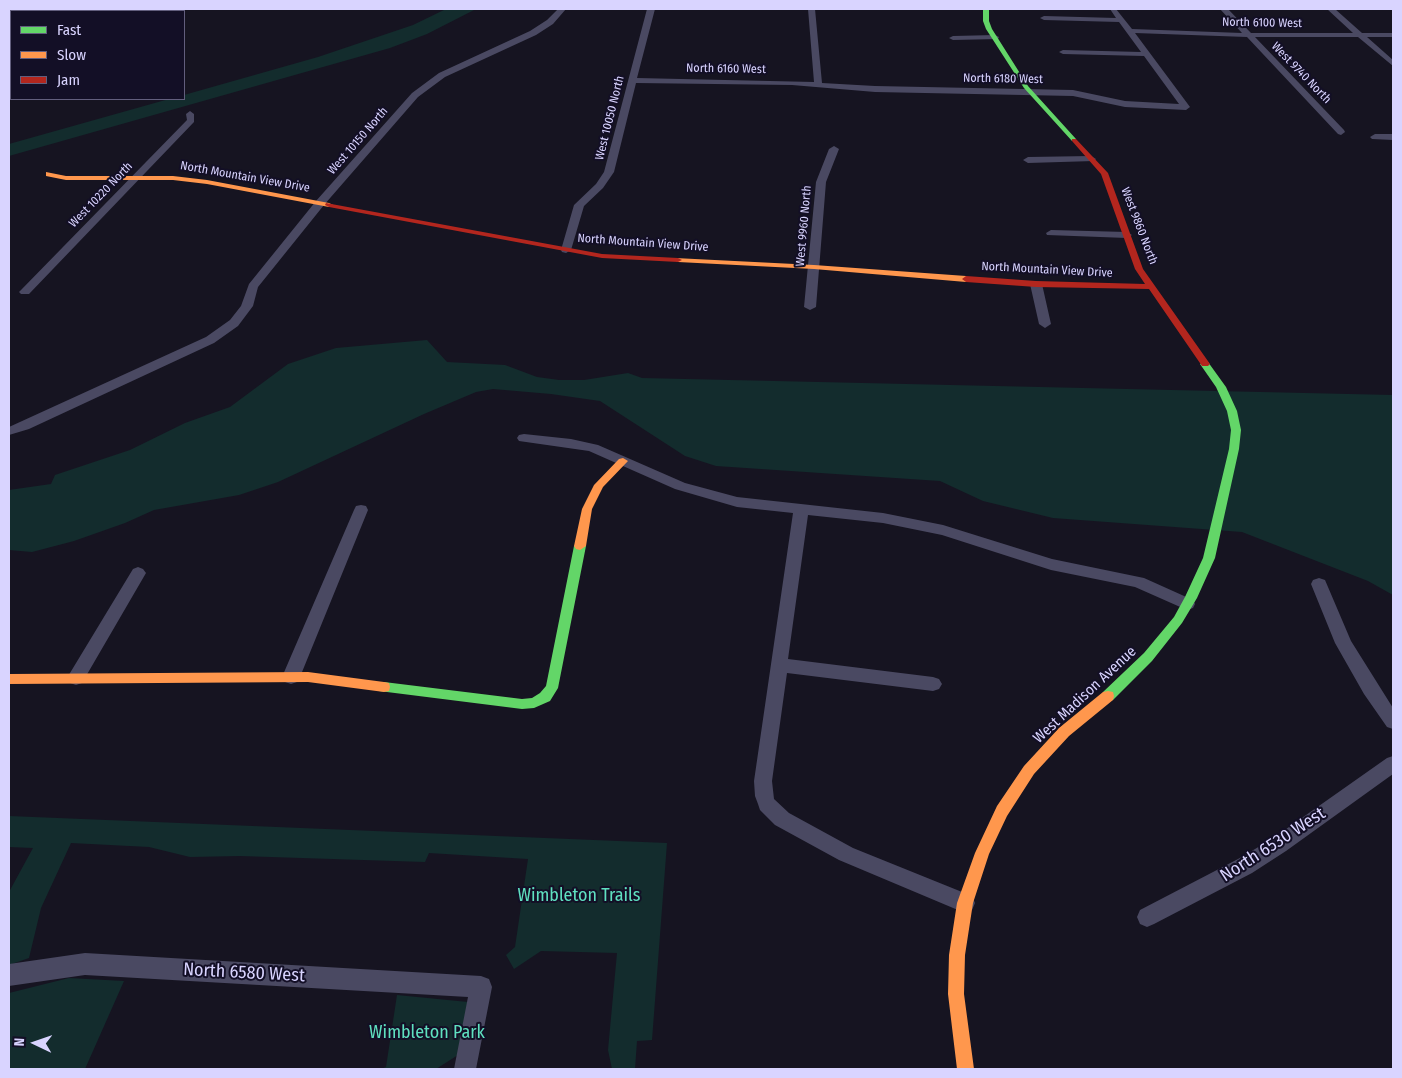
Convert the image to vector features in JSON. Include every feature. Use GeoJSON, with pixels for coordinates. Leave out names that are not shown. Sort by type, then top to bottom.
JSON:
{"type":"FeatureCollection","features":[{"type":"Feature","properties":{"kind":"street","name":"West 10150 North"},"geometry":{"type":"LineString","coordinates":[[9,431],[161,364],[210,340],[234,323],[247,306],[253,286],[320,204],[415,95],[442,74],[533,33],[550,22],[562,9]]}},
{"type":"Feature","properties":{"kind":"street","name":"West 10050 North"},"geometry":{"type":"LineString","coordinates":[[566,250],[579,205],[600,186],[609,172],[651,9]]}},
{"type":"Feature","properties":{"kind":"street"},"geometry":{"type":"LineString","coordinates":[[811,9],[818,84]]}},
{"type":"Feature","properties":{"kind":"street"},"geometry":{"type":"LineString","coordinates":[[953,38],[995,38],[986,21],[986,9]]}},
{"type":"Feature","properties":{"kind":"street"},"geometry":{"type":"LineString","coordinates":[[1113,9],[1146,54]]}},
{"type":"Feature","properties":{"kind":"street","name":"West 9740 North"},"geometry":{"type":"LineString","coordinates":[[1224,9],[1341,132]]}},
{"type":"Feature","properties":{"kind":"street"},"geometry":{"type":"LineString","coordinates":[[1331,9],[1393,64]]}},
{"type":"Feature","properties":{"kind":"street"},"geometry":{"type":"LineString","coordinates":[[1044,18],[1121,20]]}},
{"type":"Feature","properties":{"kind":"street","name":"North 6100 West"},"geometry":{"type":"LineString","coordinates":[[1130,30],[1248,35],[1393,35]]}},
{"type":"Feature","properties":{"kind":"street","name":"West 9860 North"},"geometry":{"type":"LineString","coordinates":[[995,38],[1030,92],[1104,173],[1139,269],[1214,377]]}},
{"type":"Feature","properties":{"kind":"street"},"geometry":{"type":"LineString","coordinates":[[1063,52],[1146,54]]}},
{"type":"Feature","properties":{"kind":"street","name":"North 6180 West"},"geometry":{"type":"LineString","coordinates":[[818,84],[875,89],[1073,93],[1141,106],[1186,107],[1146,54]]}},
{"type":"Feature","properties":{"kind":"street","name":"North 6160 West"},"geometry":{"type":"LineString","coordinates":[[632,80],[775,86],[818,84]]}},
{"type":"Feature","properties":{"kind":"street","name":"West 10220 North"},"geometry":{"type":"LineString","coordinates":[[25,292],[192,120],[190,114]]}},
{"type":"Feature","properties":{"kind":"street"},"geometry":{"type":"LineString","coordinates":[[1375,137],[1393,137]]}},
{"type":"Feature","properties":{"kind":"street","name":"West 9960 North"},"geometry":{"type":"LineString","coordinates":[[810,307],[821,182],[834,149]]}},
{"type":"Feature","properties":{"kind":"street"},"geometry":{"type":"LineString","coordinates":[[1028,160],[1091,159]]}},
{"type":"Feature","properties":{"kind":"street","name":"North Mountain View Drive"},"geometry":{"type":"LineString","coordinates":[[50,174],[66,178],[173,178],[206,182],[602,256],[814,267],[1036,284],[1151,287]]}},
{"type":"Feature","properties":{"kind":"street"},"geometry":{"type":"LineString","coordinates":[[1051,233],[1127,235]]}},
{"type":"Feature","properties":{"kind":"street"},"geometry":{"type":"LineString","coordinates":[[1036,284],[1045,324]]}},
{"type":"Feature","properties":{"kind":"street","name":"West Madison Avenue"},"geometry":{"type":"LineString","coordinates":[[965,1069],[957,1001],[956,974],[958,937],[974,872],[991,831],[1029,770],[1064,732],[1116,689],[1164,639],[1202,577],[1209,558],[1236,439],[1232,411],[1214,377]]}},
{"type":"Feature","properties":{"kind":"street"},"geometry":{"type":"LineString","coordinates":[[524,438],[581,445],[680,486],[717,498],[759,506],[883,518],[943,530],[1051,564],[1138,582],[1187,604]]}},
{"type":"Feature","properties":{"kind":"street"},"geometry":{"type":"LineString","coordinates":[[9,679],[291,677],[348,681],[522,704],[540,701],[550,693],[552,688],[587,509],[599,485],[623,461]]}},
{"type":"Feature","properties":{"kind":"street"},"geometry":{"type":"LineString","coordinates":[[291,677],[361,510]]}},
{"type":"Feature","properties":{"kind":"street"},"geometry":{"type":"LineString","coordinates":[[801,510],[763,781],[764,796],[772,810],[794,826],[846,854],[965,903]]}},
{"type":"Feature","properties":{"kind":"street"},"geometry":{"type":"LineString","coordinates":[[76,678],[138,573]]}},
{"type":"Feature","properties":{"kind":"street"},"geometry":{"type":"LineString","coordinates":[[1318,584],[1343,642],[1370,689],[1393,722]]}},
{"type":"Feature","properties":{"kind":"street"},"geometry":{"type":"LineString","coordinates":[[780,665],[933,684]]}},
{"type":"Feature","properties":{"kind":"street","name":"North 6530 West"},"geometry":{"type":"LineString","coordinates":[[1147,916],[1245,866],[1393,764]]}},
{"type":"Feature","properties":{"kind":"street","name":"North 6580 West"},"geometry":{"type":"LineString","coordinates":[[9,975],[85,964],[481,987],[465,1069]]}},
{"type":"Feature","properties":{"kind":"green space"},"geometry":{"type":"Polygon","coordinates":[[[446,9],[476,9],[427,34],[390,48],[9,156],[9,144],[165,100],[185,100],[185,95],[318,57],[413,25],[446,9]]]}},
{"type":"Feature","properties":{"kind":"green space"},"geometry":{"type":"Polygon","coordinates":[[[427,340],[447,362],[505,365],[537,377],[559,380],[584,380],[628,373],[642,378],[1393,395],[1393,595],[1368,581],[1242,532],[1053,518],[983,501],[940,481],[716,466],[685,456],[600,401],[493,389],[476,392],[278,482],[239,495],[154,510],[125,523],[74,541],[32,552],[9,550],[9,490],[51,484],[55,475],[130,450],[185,423],[230,407],[288,364],[336,348],[427,340]]]}},
{"type":"Feature","properties":{"kind":"green space","name":"Wimbleton Trails"},"geometry":{"type":"Polygon","coordinates":[[[9,816],[667,843],[652,1040],[637,1041],[635,1069],[612,1069],[608,1050],[617,953],[541,951],[514,969],[506,955],[515,947],[528,859],[429,853],[425,862],[240,856],[190,857],[149,847],[71,843],[41,908],[29,958],[9,965],[9,892],[33,848],[9,847],[9,816]]]}},
{"type":"Feature","properties":{"kind":"green space"},"geometry":{"type":"Polygon","coordinates":[[[69,978],[124,981],[85,1069],[9,1069],[9,993],[69,978]]]}},
{"type":"Feature","properties":{"kind":"green space","name":"Wimbleton Park"},"geometry":{"type":"Polygon","coordinates":[[[397,995],[468,1002],[458,1055],[436,1069],[381,1069],[386,1067],[397,995]]]}},
{"type":"Feature","properties":{"kind":"traffic: fast"},"geometry":{"type":"LineString","coordinates":[[986,9],[986,21],[989,29],[1026,87],[1074,140]]}},
{"type":"Feature","properties":{"kind":"traffic: fast"},"geometry":{"type":"LineString","coordinates":[[1108,696],[1148,657],[1178,620],[1191,598],[1209,558],[1234,449],[1236,430],[1232,411],[1221,387],[1205,364]]}},
{"type":"Feature","properties":{"kind":"traffic: fast"},"geometry":{"type":"LineString","coordinates":[[384,687],[522,704],[534,703],[545,697],[552,688],[580,546]]}},
{"type":"Feature","properties":{"kind":"traffic: slow"},"geometry":{"type":"LineString","coordinates":[[49,174],[66,178],[173,178],[207,182],[329,205]]}},
{"type":"Feature","properties":{"kind":"traffic: slow"},"geometry":{"type":"LineString","coordinates":[[678,260],[814,267],[966,279]]}},
{"type":"Feature","properties":{"kind":"traffic: slow"},"geometry":{"type":"LineString","coordinates":[[580,546],[587,509],[599,485],[623,461]]}},
{"type":"Feature","properties":{"kind":"traffic: slow"},"geometry":{"type":"LineString","coordinates":[[9,679],[308,677],[384,687]]}},
{"type":"Feature","properties":{"kind":"traffic: slow"},"geometry":{"type":"LineString","coordinates":[[965,1069],[956,994],[957,955],[965,903],[982,853],[1002,811],[1029,770],[1064,732],[1108,696]]}},
{"type":"Feature","properties":{"kind":"traffic: jam"},"geometry":{"type":"LineString","coordinates":[[1074,140],[1104,173],[1139,269],[1205,364]]}},
{"type":"Feature","properties":{"kind":"traffic: jam"},"geometry":{"type":"LineString","coordinates":[[329,205],[602,256],[678,260]]}},
{"type":"Feature","properties":{"kind":"traffic: jam"},"geometry":{"type":"LineString","coordinates":[[966,279],[1036,284],[1151,287]]}}]}
